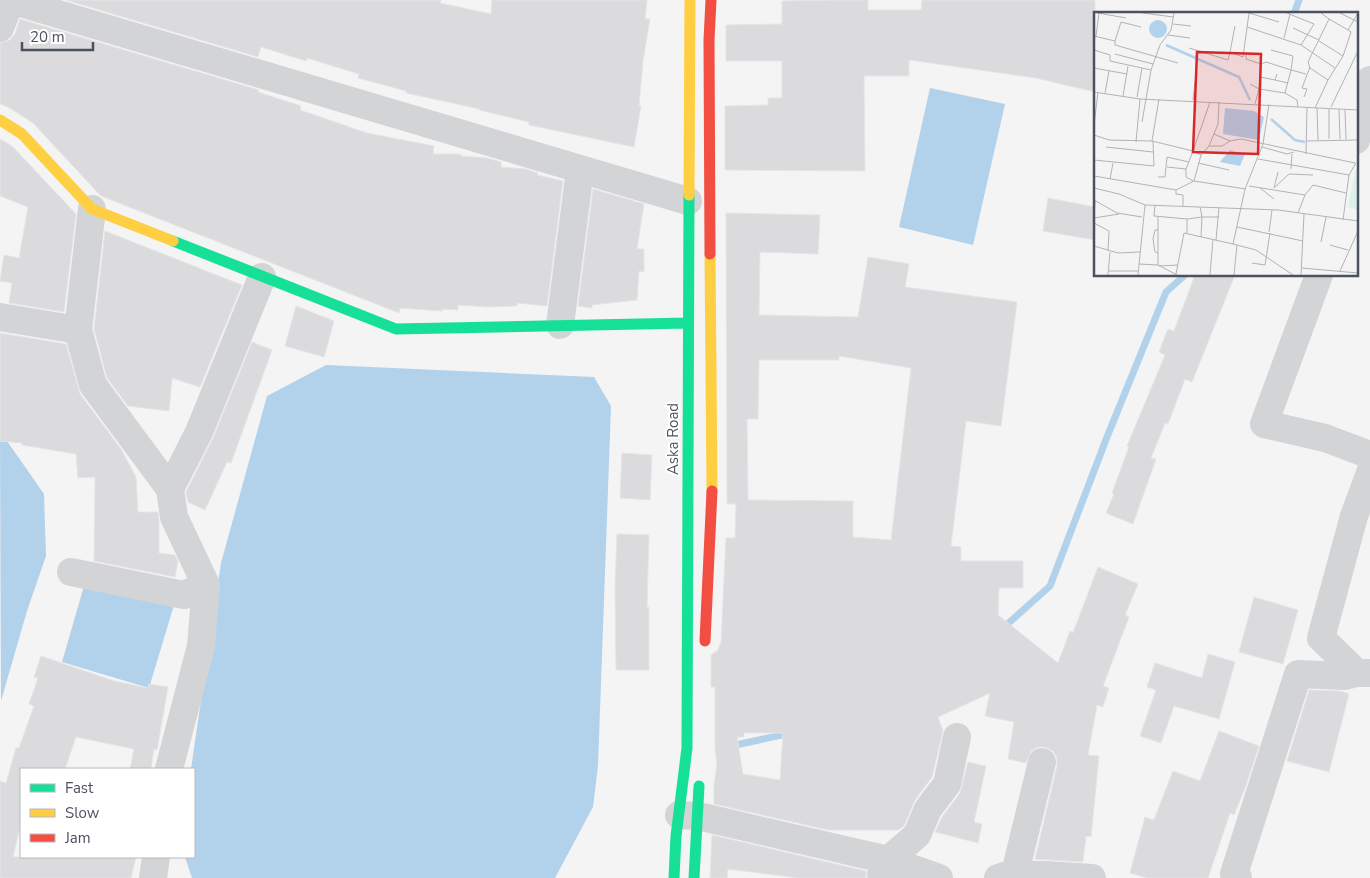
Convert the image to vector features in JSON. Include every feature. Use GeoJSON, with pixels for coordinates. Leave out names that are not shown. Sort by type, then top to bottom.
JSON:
{"type":"FeatureCollection","features":[{"type":"Feature","properties":{"kind":"main road","name":"Aska Road"},"geometry":{"type":"LineString","coordinates":[[674,878],[676,836],[688,816],[688,323],[699,203],[690,0]]}},
{"type":"Feature","properties":{"kind":"main road"},"geometry":{"type":"LineString","coordinates":[[705,652],[712,497],[699,203],[711,0]]}},
{"type":"Feature","properties":{"kind":"main road"},"geometry":{"type":"LineString","coordinates":[[0,120],[22,134],[92,209],[396,329],[688,323]]}},
{"type":"Feature","properties":{"kind":"main road"},"geometry":{"type":"LineString","coordinates":[[694,878],[688,816],[700,778]]}},
{"type":"Feature","properties":{"kind":"street"},"geometry":{"type":"LineString","coordinates":[[0,28],[11,0],[580,170],[699,203]]}},
{"type":"Feature","properties":{"kind":"street"},"geometry":{"type":"LineString","coordinates":[[1358,131],[1370,80]]}},
{"type":"Feature","properties":{"kind":"street"},"geometry":{"type":"LineString","coordinates":[[560,325],[580,170]]}},
{"type":"Feature","properties":{"kind":"street"},"geometry":{"type":"LineString","coordinates":[[92,209],[78,330],[93,386],[170,489],[174,517],[206,585],[201,646],[169,768]]}},
{"type":"Feature","properties":{"kind":"street"},"geometry":{"type":"LineString","coordinates":[[1319,276],[1264,424],[1325,438],[1370,455]]}},
{"type":"Feature","properties":{"kind":"street"},"geometry":{"type":"LineString","coordinates":[[170,489],[199,432],[262,277]]}},
{"type":"Feature","properties":{"kind":"street"},"geometry":{"type":"LineString","coordinates":[[0,317],[78,330]]}},
{"type":"Feature","properties":{"kind":"street"},"geometry":{"type":"LineString","coordinates":[[1364,673],[1321,638],[1354,516],[1370,473]]}},
{"type":"Feature","properties":{"kind":"street"},"geometry":{"type":"LineString","coordinates":[[71,572],[184,594],[206,585]]}},
{"type":"Feature","properties":{"kind":"street"},"geometry":{"type":"LineString","coordinates":[[1234,877],[1298,674],[1345,676],[1364,673]]}},
{"type":"Feature","properties":{"kind":"street"},"geometry":{"type":"LineString","coordinates":[[884,869],[917,835],[928,809],[947,784],[958,737]]}},
{"type":"Feature","properties":{"kind":"street"},"geometry":{"type":"LineString","coordinates":[[1042,762],[1007,876],[1092,878]]}},
{"type":"Feature","properties":{"kind":"street"},"geometry":{"type":"LineString","coordinates":[[688,816],[884,869],[939,878]]}},
{"type":"Feature","properties":{"kind":"street"},"geometry":{"type":"LineString","coordinates":[[153,878],[156,858]]}},
{"type":"Feature","properties":{"kind":"water"},"geometry":{"type":"Polygon","coordinates":[[[930,88],[1005,104],[973,245],[899,227],[930,88]]]}},
{"type":"Feature","properties":{"kind":"water"},"geometry":{"type":"Polygon","coordinates":[[[326,365],[594,377],[611,406],[598,766],[593,807],[555,878],[192,878],[185,858],[195,858],[195,768],[191,768],[221,563],[267,396],[326,365]]]}},
{"type":"Feature","properties":{"kind":"water"},"geometry":{"type":"Polygon","coordinates":[[[0,431],[44,494],[46,556],[27,611],[1,701],[0,431]]]}},
{"type":"Feature","properties":{"kind":"water"},"geometry":{"type":"Polygon","coordinates":[[[86,579],[174,605],[149,688],[62,662],[86,579]]]}},
{"type":"Feature","properties":{"kind":"building"},"geometry":{"type":"Polygon","coordinates":[[[66,0],[441,0],[440,3],[491,14],[492,0],[647,0],[645,19],[650,19],[643,61],[639,106],[641,106],[634,147],[529,125],[529,122],[480,109],[406,93],[406,91],[358,78],[359,74],[307,58],[306,61],[261,47],[258,57],[66,0]]]}},
{"type":"Feature","properties":{"kind":"building"},"geometry":{"type":"Polygon","coordinates":[[[868,0],[868,10],[921,10],[922,0],[1095,0],[1094,92],[1036,78],[909,60],[909,76],[864,76],[865,171],[725,170],[725,106],[768,105],[768,98],[782,98],[782,61],[726,61],[726,25],[782,24],[782,1],[868,0]]]}},
{"type":"Feature","properties":{"kind":"building"},"geometry":{"type":"Polygon","coordinates":[[[20,19],[259,90],[258,92],[301,106],[300,110],[367,133],[434,146],[433,154],[461,154],[461,156],[487,158],[501,162],[501,167],[526,169],[538,173],[537,175],[563,181],[547,306],[517,303],[517,306],[489,307],[458,305],[458,310],[442,309],[442,311],[400,308],[399,313],[101,196],[33,123],[0,104],[0,43],[10,40],[15,34],[20,19]]]}},
{"type":"Feature","properties":{"kind":"building"},"geometry":{"type":"Polygon","coordinates":[[[0,139],[12,146],[76,214],[64,312],[9,303],[12,283],[0,281],[4,255],[19,258],[28,207],[0,196],[0,139]]]}},
{"type":"Feature","properties":{"kind":"building"},"geometry":{"type":"Polygon","coordinates":[[[593,189],[644,204],[637,249],[644,249],[644,272],[639,271],[637,300],[592,305],[592,308],[578,306],[593,189]]]}},
{"type":"Feature","properties":{"kind":"building"},"geometry":{"type":"Polygon","coordinates":[[[1048,198],[1094,207],[1094,240],[1043,231],[1048,198]]]}},
{"type":"Feature","properties":{"kind":"building"},"geometry":{"type":"Polygon","coordinates":[[[726,213],[820,215],[818,254],[760,252],[759,315],[858,317],[868,257],[909,264],[905,287],[1017,302],[1001,426],[966,421],[951,546],[961,547],[961,561],[1023,561],[1023,588],[999,588],[998,615],[1058,663],[1070,631],[1073,633],[1098,567],[1138,584],[1125,615],[1129,617],[1103,686],[1109,688],[1103,707],[1097,705],[1088,755],[1099,756],[1091,837],[1086,836],[1083,862],[1035,859],[1057,766],[1057,758],[1053,751],[1045,747],[1038,747],[1031,751],[1026,763],[1008,759],[1014,722],[985,716],[990,693],[938,717],[943,731],[932,777],[915,800],[904,826],[898,830],[828,830],[714,804],[717,764],[715,750],[715,687],[711,687],[711,655],[718,650],[721,642],[726,538],[735,538],[736,504],[727,504],[726,213]],[[839,356],[839,360],[759,360],[758,419],[747,419],[748,500],[853,501],[853,537],[891,540],[911,368],[839,356]],[[744,733],[744,737],[737,737],[743,774],[780,780],[783,733],[744,733]]]}},
{"type":"Feature","properties":{"kind":"building"},"geometry":{"type":"Polygon","coordinates":[[[105,231],[242,285],[200,387],[172,378],[169,411],[128,406],[107,378],[94,329],[105,231]]]}},
{"type":"Feature","properties":{"kind":"building"},"geometry":{"type":"Polygon","coordinates":[[[1195,276],[1235,276],[1192,382],[1185,379],[1168,424],[1165,423],[1151,458],[1156,459],[1133,524],[1106,513],[1129,447],[1127,446],[1165,355],[1159,352],[1168,329],[1174,331],[1195,276]]]}},
{"type":"Feature","properties":{"kind":"building"},"geometry":{"type":"Polygon","coordinates":[[[296,306],[334,321],[324,357],[285,346],[296,306]]]}},
{"type":"Feature","properties":{"kind":"building"},"geometry":{"type":"Polygon","coordinates":[[[0,333],[66,344],[80,394],[121,449],[136,477],[138,512],[158,512],[159,553],[175,555],[178,561],[175,577],[94,561],[95,477],[78,478],[76,454],[22,445],[22,443],[0,441],[0,333]]]}},
{"type":"Feature","properties":{"kind":"building"},"geometry":{"type":"Polygon","coordinates":[[[252,342],[272,350],[231,463],[227,462],[205,510],[188,502],[186,492],[213,438],[252,342]]]}},
{"type":"Feature","properties":{"kind":"building"},"geometry":{"type":"Polygon","coordinates":[[[622,453],[652,455],[650,500],[620,498],[622,453]]]}},
{"type":"Feature","properties":{"kind":"building"},"geometry":{"type":"Polygon","coordinates":[[[617,534],[649,535],[647,607],[649,607],[649,670],[616,670],[615,586],[617,534]]]}},
{"type":"Feature","properties":{"kind":"building"},"geometry":{"type":"Polygon","coordinates":[[[1254,597],[1298,610],[1283,664],[1239,652],[1254,597]]]}},
{"type":"Feature","properties":{"kind":"building"},"geometry":{"type":"Polygon","coordinates":[[[1208,654],[1235,662],[1219,719],[1174,706],[1161,743],[1140,736],[1156,690],[1147,687],[1155,663],[1202,678],[1208,654]]]}},
{"type":"Feature","properties":{"kind":"building"},"geometry":{"type":"Polygon","coordinates":[[[41,656],[114,681],[148,688],[149,684],[168,687],[157,750],[154,749],[151,768],[130,768],[134,749],[76,737],[65,768],[20,768],[20,827],[13,857],[136,858],[131,878],[0,878],[0,781],[6,783],[16,748],[19,748],[34,706],[29,704],[38,678],[34,677],[41,656]]]}},
{"type":"Feature","properties":{"kind":"building"},"geometry":{"type":"Polygon","coordinates":[[[1309,690],[1341,691],[1349,694],[1329,772],[1287,761],[1309,690]]]}},
{"type":"Feature","properties":{"kind":"building"},"geometry":{"type":"Polygon","coordinates":[[[1219,731],[1259,746],[1234,815],[1230,813],[1208,878],[1147,878],[1130,873],[1145,817],[1154,820],[1173,771],[1200,781],[1219,731]]]}},
{"type":"Feature","properties":{"kind":"building"},"geometry":{"type":"Polygon","coordinates":[[[968,762],[986,766],[974,822],[982,824],[978,843],[935,832],[942,817],[960,793],[968,762]]]}},
{"type":"Feature","properties":{"kind":"building"},"geometry":{"type":"Polygon","coordinates":[[[712,835],[866,871],[866,878],[798,878],[728,869],[727,878],[710,878],[712,835]]]}},
{"type":"Feature","properties":{"kind":"waterway"},"geometry":{"type":"LineString","coordinates":[[1295,12],[1299,0]]}},
{"type":"Feature","properties":{"kind":"waterway"},"geometry":{"type":"LineString","coordinates":[[1003,628],[1050,586],[1107,437],[1166,292],[1184,276]]}},
{"type":"Feature","properties":{"kind":"waterway"},"geometry":{"type":"LineString","coordinates":[[731,746],[791,733]]}},
{"type":"Feature","properties":{"kind":"traffic: fast"},"geometry":{"type":"LineString","coordinates":[[674,878],[676,836],[687,748],[689,195]]}},
{"type":"Feature","properties":{"kind":"traffic: fast"},"geometry":{"type":"LineString","coordinates":[[173,241],[396,329],[688,323]]}},
{"type":"Feature","properties":{"kind":"traffic: fast"},"geometry":{"type":"LineString","coordinates":[[694,878],[699,786]]}},
{"type":"Feature","properties":{"kind":"traffic: slow"},"geometry":{"type":"LineString","coordinates":[[689,195],[690,0]]}},
{"type":"Feature","properties":{"kind":"traffic: slow"},"geometry":{"type":"LineString","coordinates":[[0,120],[22,134],[92,209],[173,241]]}},
{"type":"Feature","properties":{"kind":"traffic: slow"},"geometry":{"type":"LineString","coordinates":[[710,254],[712,491]]}},
{"type":"Feature","properties":{"kind":"traffic: jam"},"geometry":{"type":"LineString","coordinates":[[710,254],[709,40],[711,0]]}},
{"type":"Feature","properties":{"kind":"traffic: jam"},"geometry":{"type":"LineString","coordinates":[[705,641],[712,491]]}}]}
